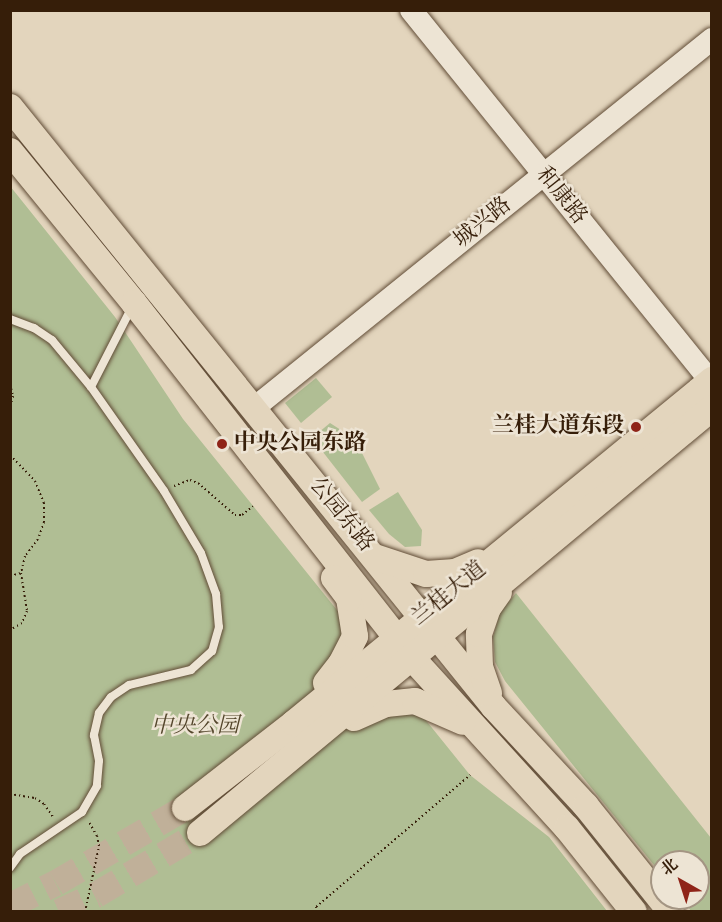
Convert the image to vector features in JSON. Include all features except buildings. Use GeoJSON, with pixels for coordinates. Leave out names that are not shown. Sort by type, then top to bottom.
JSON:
{"type":"FeatureCollection","features":[{"type":"Feature","properties":{"kind":"main road","name":"公园东路"},"geometry":{"type":"LineString","coordinates":[[10,107],[494,707],[586,806],[670,912]]}},
{"type":"Feature","properties":{"kind":"main road","name":"公园东路"},"geometry":{"type":"LineString","coordinates":[[10,152],[134,303],[413,659],[567,828],[634,912]]}},
{"type":"Feature","properties":{"kind":"main road","name":"兰桂大道"},"geometry":{"type":"LineString","coordinates":[[200,833],[439,637],[508,561],[711,380]]}},
{"type":"Feature","properties":{"kind":"main road","name":"兰桂大道"},"geometry":{"type":"LineString","coordinates":[[185,808],[294,723],[422,615],[508,561],[711,408]]}},
{"type":"Feature","properties":{"kind":"main road"},"geometry":{"type":"LineString","coordinates":[[282,491],[295,526],[349,598],[355,636],[341,664],[294,723]]}},
{"type":"Feature","properties":{"kind":"main road"},"geometry":{"type":"LineString","coordinates":[[374,557],[426,574],[455,572],[508,561]]}},
{"type":"Feature","properties":{"kind":"main road"},"geometry":{"type":"LineString","coordinates":[[494,707],[480,667],[479,634],[508,561]]}},
{"type":"Feature","properties":{"kind":"main road"},"geometry":{"type":"LineString","coordinates":[[328,728],[386,704],[416,701],[457,717],[484,736]]}},
{"type":"Feature","properties":{"kind":"street","name":"和康路"},"geometry":{"type":"LineString","coordinates":[[411,10],[711,380]]}},
{"type":"Feature","properties":{"kind":"street","name":"城兴路"},"geometry":{"type":"LineString","coordinates":[[254,408],[711,39]]}},
{"type":"Feature","properties":{"kind":"lane"},"geometry":{"type":"LineString","coordinates":[[92,387],[134,303]]}},
{"type":"Feature","properties":{"kind":"lane"},"geometry":{"type":"LineString","coordinates":[[10,319],[34,328],[52,340],[92,387],[164,491],[201,553],[216,594],[219,627],[212,651],[191,670],[129,685],[111,697],[99,713],[94,735],[99,761],[98,786],[82,812],[20,854],[10,868]]}},
{"type":"Feature","properties":{"kind":"path"},"geometry":{"type":"LineString","coordinates":[[10,384],[13,396],[10,408]]}},
{"type":"Feature","properties":{"kind":"path"},"geometry":{"type":"LineString","coordinates":[[10,455],[35,481],[44,503],[44,522],[38,539],[25,556],[21,573],[27,610],[22,623],[10,630]]}},
{"type":"Feature","properties":{"kind":"path"},"geometry":{"type":"LineString","coordinates":[[164,491],[190,480],[198,483],[235,515],[242,515],[253,506]]}},
{"type":"Feature","properties":{"kind":"path"},"geometry":{"type":"LineString","coordinates":[[10,576],[21,573]]}},
{"type":"Feature","properties":{"kind":"path"},"geometry":{"type":"LineString","coordinates":[[315,912],[316,908],[470,775]]}},
{"type":"Feature","properties":{"kind":"path"},"geometry":{"type":"LineString","coordinates":[[10,794],[24,795],[44,804],[60,826]]}},
{"type":"Feature","properties":{"kind":"path"},"geometry":{"type":"LineString","coordinates":[[82,812],[97,836],[99,846],[85,912]]}},
{"type":"Feature","properties":{"kind":"green space","name":"中央公园"},"geometry":{"type":"Polygon","coordinates":[[[10,186],[115,317],[183,419],[470,775],[549,837],[607,911],[11,911],[10,186]]]}},
{"type":"Feature","properties":{"kind":"green space"},"geometry":{"type":"Polygon","coordinates":[[[316,378],[332,397],[301,423],[285,403],[316,378]]]}},
{"type":"Feature","properties":{"kind":"green space"},"geometry":{"type":"Polygon","coordinates":[[[330,423],[355,439],[380,489],[362,502],[312,438],[330,423]]]}},
{"type":"Feature","properties":{"kind":"green space"},"geometry":{"type":"Polygon","coordinates":[[[398,492],[422,530],[421,546],[405,547],[389,534],[369,510],[398,492]]]}},
{"type":"Feature","properties":{"kind":"green space"},"geometry":{"type":"Polygon","coordinates":[[[516,593],[711,838],[711,911],[690,910],[710,910],[710,850],[650,850],[650,860],[505,681],[495,662],[493,637],[500,612],[516,593]]]}},
{"type":"Feature","properties":{"kind":"tunnel"},"geometry":{"type":"LineString","coordinates":[[10,906],[56,883],[185,808]]}},
{"type":"Feature","properties":{"kind":"tunnel"},"geometry":{"type":"LineString","coordinates":[[59,912],[96,895],[200,833]]}},
{"type":"Feature","properties":{"kind":"place","name":"兰桂大道东段"},"geometry":{"type":"Point","coordinates":[636,427]}},
{"type":"Feature","properties":{"kind":"place","name":"中央公园东路"},"geometry":{"type":"Point","coordinates":[222,444]}}]}
